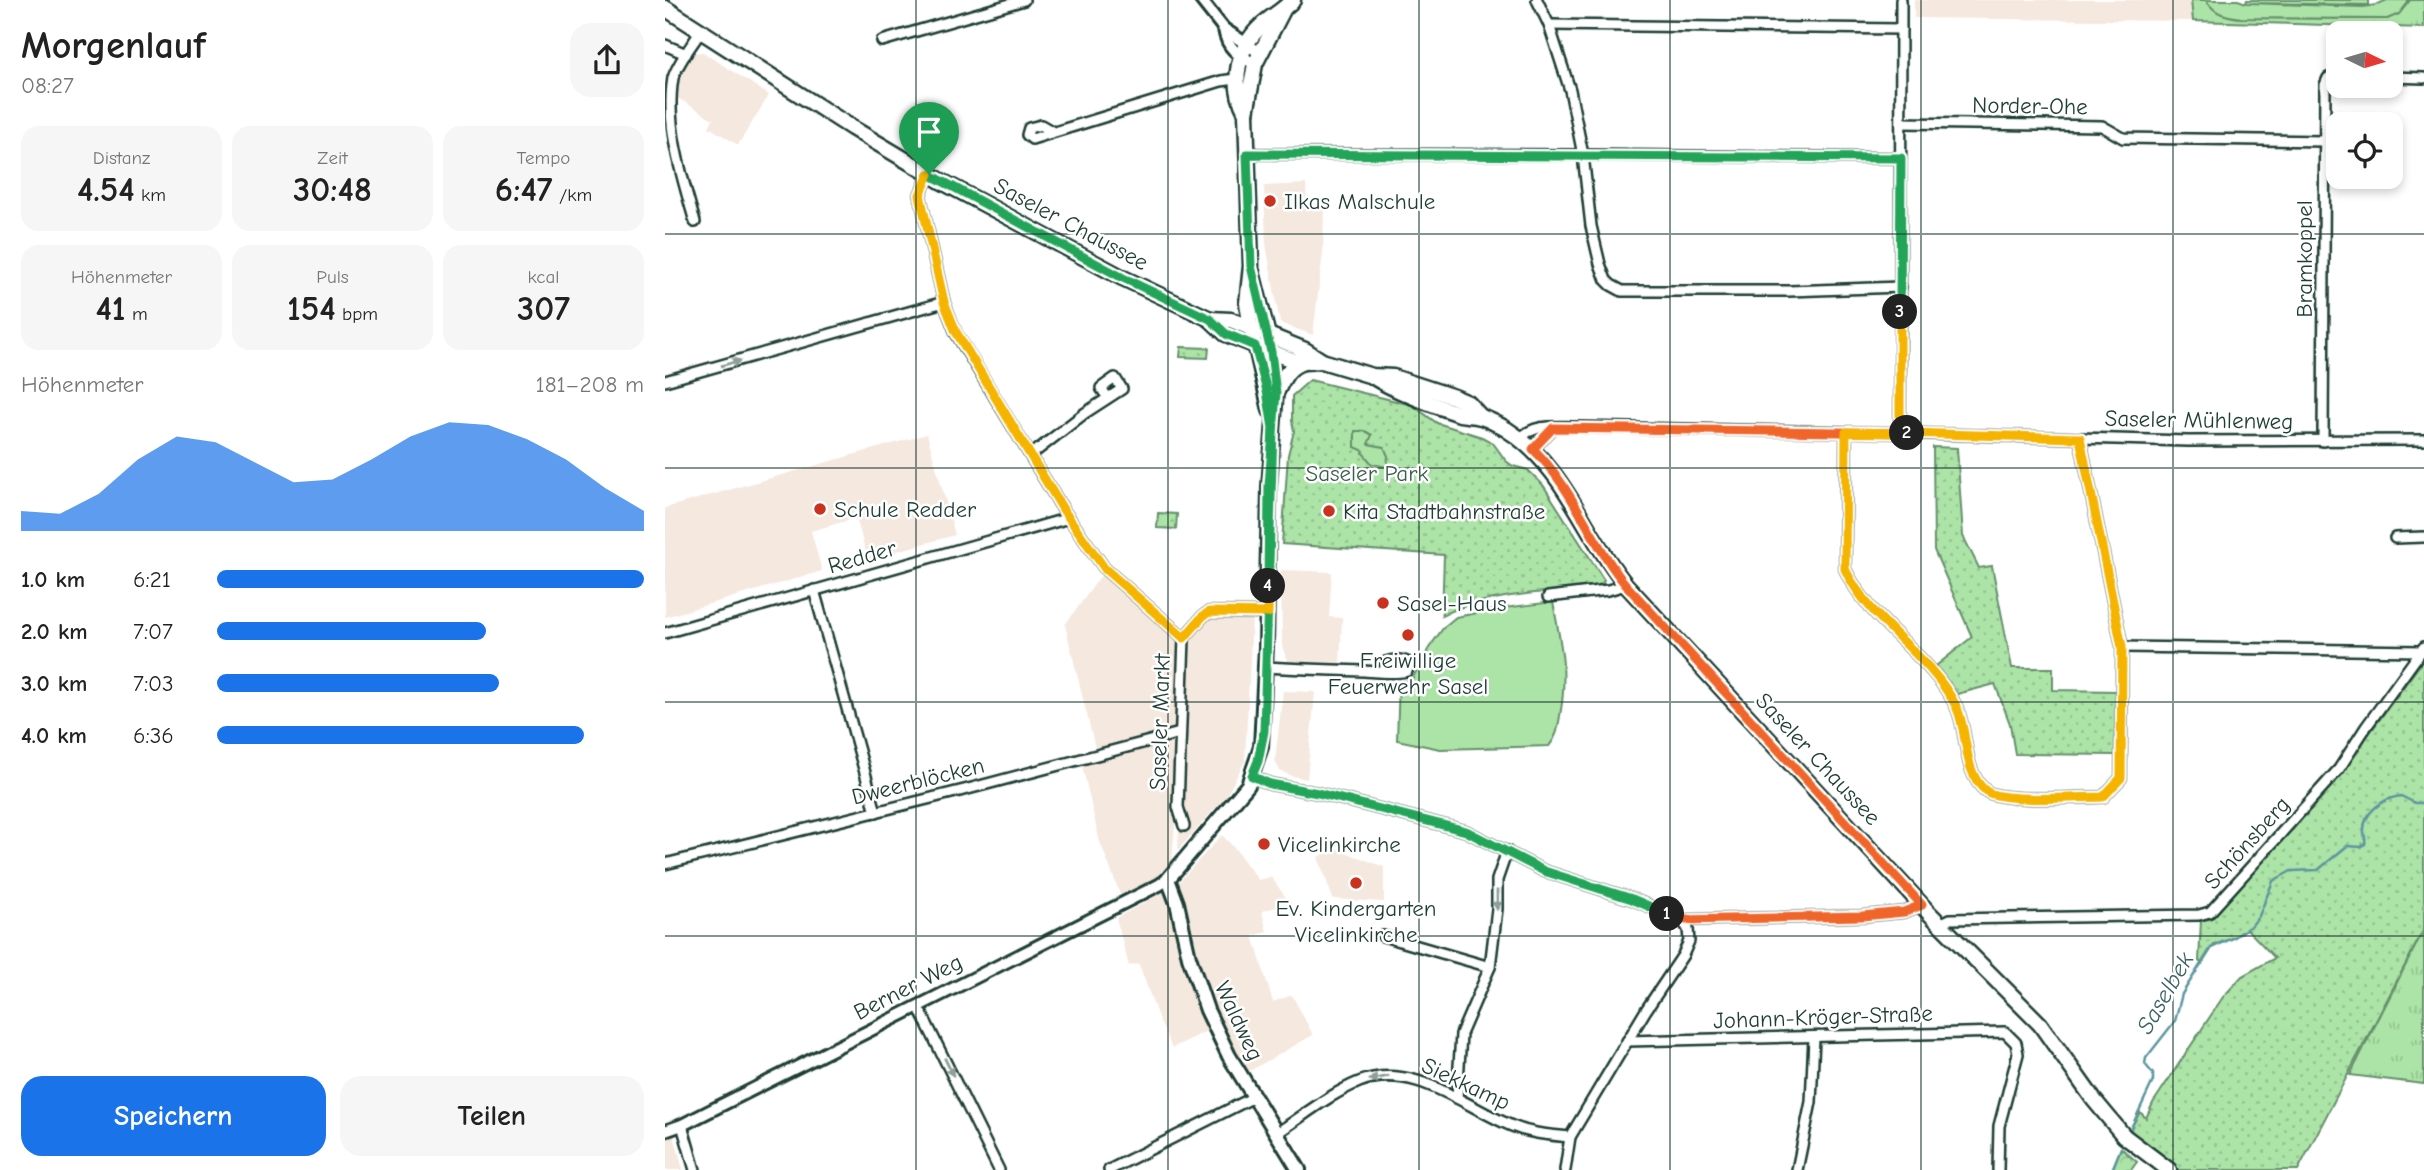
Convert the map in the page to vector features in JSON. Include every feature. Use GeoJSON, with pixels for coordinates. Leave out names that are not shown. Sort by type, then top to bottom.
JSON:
{"type":"FeatureCollection","features":[{"type":"Feature","properties":{"kind":"main road"},"geometry":{"type":"LineString","coordinates":[[1245,113],[1239,99],[1236,79],[1251,54],[1261,27],[1288,5]]}},
{"type":"Feature","properties":{"kind":"main road","name":"Saseler Chaussee"},"geometry":{"type":"LineString","coordinates":[[665,8],[929,174],[1123,278],[1210,319],[1226,334],[1303,362],[1322,361]]}},
{"type":"Feature","properties":{"kind":"main road"},"geometry":{"type":"LineString","coordinates":[[1251,54],[1245,113],[1251,266],[1247,303],[1273,428]]}},
{"type":"Feature","properties":{"kind":"main road"},"geometry":{"type":"LineString","coordinates":[[1168,879],[1238,797],[1252,776],[1264,731],[1269,486],[1276,393],[1268,336],[1251,266]]}},
{"type":"Feature","properties":{"kind":"main road","name":"Saseler Chaussee"},"geometry":{"type":"LineString","coordinates":[[1210,319],[1231,320],[1305,350],[1322,361],[1372,376],[1389,388],[1462,415],[1480,416],[1533,449],[1558,478],[1604,556],[1626,585],[1922,905],[2040,1024],[2070,1062],[2094,1100],[2124,1136],[2169,1170]]}},
{"type":"Feature","properties":{"kind":"main road"},"geometry":{"type":"LineString","coordinates":[[1276,393],[1287,372],[1303,362]]}},
{"type":"Feature","properties":{"kind":"main road","name":"Waldweg"},"geometry":{"type":"LineString","coordinates":[[1168,879],[1177,903],[1189,957],[1207,1010],[1221,1041],[1299,1170]]}},
{"type":"Feature","properties":{"kind":"street"},"geometry":{"type":"LineString","coordinates":[[882,41],[1024,0]]}},
{"type":"Feature","properties":{"kind":"street"},"geometry":{"type":"LineString","coordinates":[[1201,0],[1224,29],[1229,46],[1251,54]]}},
{"type":"Feature","properties":{"kind":"street"},"geometry":{"type":"LineString","coordinates":[[1537,0],[1549,25],[1570,90],[1583,155],[1591,226],[1600,264],[1611,285],[1622,290],[1756,292],[1901,287]]}},
{"type":"Feature","properties":{"kind":"street"},"geometry":{"type":"LineString","coordinates":[[1900,433],[1901,0]]}},
{"type":"Feature","properties":{"kind":"street"},"geometry":{"type":"LineString","coordinates":[[1549,25],[1901,29]]}},
{"type":"Feature","properties":{"kind":"street"},"geometry":{"type":"LineString","coordinates":[[695,222],[669,144],[669,110],[674,75],[701,31]]}},
{"type":"Feature","properties":{"kind":"street"},"geometry":{"type":"LineString","coordinates":[[665,45],[687,54]]}},
{"type":"Feature","properties":{"kind":"street"},"geometry":{"type":"LineString","coordinates":[[2403,77],[2424,78]]}},
{"type":"Feature","properties":{"kind":"street"},"geometry":{"type":"LineString","coordinates":[[1053,132],[1221,81],[1236,79]]}},
{"type":"Feature","properties":{"kind":"street","name":"Bramkoppel"},"geometry":{"type":"LineString","coordinates":[[2323,441],[2326,84]]}},
{"type":"Feature","properties":{"kind":"street","name":"Norder-Ohe"},"geometry":{"type":"LineString","coordinates":[[1901,123],[2102,126],[2123,138],[2324,141]]}},
{"type":"Feature","properties":{"kind":"street"},"geometry":{"type":"LineString","coordinates":[[1247,154],[1901,158]]}},
{"type":"Feature","properties":{"kind":"street"},"geometry":{"type":"LineString","coordinates":[[929,174],[920,195],[944,302],[956,332],[1069,518],[1105,569],[1184,638],[1209,612],[1268,613]]}},
{"type":"Feature","properties":{"kind":"street"},"geometry":{"type":"LineString","coordinates":[[665,382],[944,302]]}},
{"type":"Feature","properties":{"kind":"street"},"geometry":{"type":"LineString","coordinates":[[1031,455],[1108,398]]}},
{"type":"Feature","properties":{"kind":"street"},"geometry":{"type":"LineString","coordinates":[[1533,449],[1553,428]]}},
{"type":"Feature","properties":{"kind":"street","name":"Saseler Mühlenweg"},"geometry":{"type":"LineString","coordinates":[[1520,439],[1530,430],[1553,428],[2080,438],[2424,440]]}},
{"type":"Feature","properties":{"kind":"street"},"geometry":{"type":"LineString","coordinates":[[1846,432],[1845,569],[1855,589],[1933,674],[1956,706],[1965,733],[1972,773],[1987,792],[2006,797],[2103,797],[2121,778],[2122,647],[2080,438]]}},
{"type":"Feature","properties":{"kind":"street","name":"Redder"},"geometry":{"type":"LineString","coordinates":[[665,633],[1069,518]]}},
{"type":"Feature","properties":{"kind":"street"},"geometry":{"type":"LineString","coordinates":[[2395,538],[2424,537]]}},
{"type":"Feature","properties":{"kind":"street"},"geometry":{"type":"LineString","coordinates":[[1548,597],[1608,590],[1626,585]]}},
{"type":"Feature","properties":{"kind":"street"},"geometry":{"type":"LineString","coordinates":[[814,590],[876,812]]}},
{"type":"Feature","properties":{"kind":"street","name":"Saseler Markt"},"geometry":{"type":"LineString","coordinates":[[1178,807],[1184,638]]}},
{"type":"Feature","properties":{"kind":"street"},"geometry":{"type":"LineString","coordinates":[[2122,647],[2423,649]]}},
{"type":"Feature","properties":{"kind":"street","name":"Schönsberg"},"geometry":{"type":"LineString","coordinates":[[1940,924],[1950,919],[2199,915],[2210,912],[2339,769],[2423,649]]}},
{"type":"Feature","properties":{"kind":"street"},"geometry":{"type":"LineString","coordinates":[[1266,667],[1384,672]]}},
{"type":"Feature","properties":{"kind":"street","name":"Dweerblöcken"},"geometry":{"type":"LineString","coordinates":[[665,864],[1180,733]]}},
{"type":"Feature","properties":{"kind":"street"},"geometry":{"type":"LineString","coordinates":[[1252,776],[1270,784],[1318,793],[1466,831],[1544,871],[1632,899],[1682,920],[1862,916],[1904,912],[1922,905]]}},
{"type":"Feature","properties":{"kind":"street"},"geometry":{"type":"LineString","coordinates":[[1457,1098],[1461,1034],[1490,967],[1497,909],[1497,880],[1507,851]]}},
{"type":"Feature","properties":{"kind":"street","name":"Berner Weg"},"geometry":{"type":"LineString","coordinates":[[665,1131],[682,1125],[1168,879]]}},
{"type":"Feature","properties":{"kind":"street"},"geometry":{"type":"LineString","coordinates":[[1565,1170],[1570,1137],[1627,1041],[1683,955],[1689,941],[1688,929],[1682,920]]}},
{"type":"Feature","properties":{"kind":"street"},"geometry":{"type":"LineString","coordinates":[[1383,936],[1490,967]]}},
{"type":"Feature","properties":{"kind":"street"},"geometry":{"type":"LineString","coordinates":[[918,1006],[999,1170]]}},
{"type":"Feature","properties":{"kind":"street","name":"Johann-Kröger-Straße"},"geometry":{"type":"LineString","coordinates":[[1627,1041],[1999,1031],[2008,1034],[2016,1043],[2018,1054],[1999,1126],[1998,1170]]}},
{"type":"Feature","properties":{"kind":"street"},"geometry":{"type":"LineString","coordinates":[[1797,1170],[1811,1102],[1814,1038]]}},
{"type":"Feature","properties":{"kind":"street","name":"Siekkamp"},"geometry":{"type":"LineString","coordinates":[[1277,1133],[1341,1092],[1372,1078],[1394,1075],[1408,1077],[1528,1132],[1570,1137]]}},
{"type":"Feature","properties":{"kind":"street"},"geometry":{"type":"LineString","coordinates":[[1109,1170],[1254,1097]]}},
{"type":"Feature","properties":{"kind":"street"},"geometry":{"type":"LineString","coordinates":[[682,1125],[695,1170]]}},
{"type":"Feature","properties":{"kind":"shaded area"},"geometry":{"type":"Polygon","coordinates":[[[1914,0],[2191,0],[2193,21],[1914,18],[1914,0]]]}},
{"type":"Feature","properties":{"kind":"shaded area"},"geometry":{"type":"Polygon","coordinates":[[[703,52],[769,95],[738,145],[709,127],[713,119],[676,97],[678,80],[694,53],[703,52]]]}},
{"type":"Feature","properties":{"kind":"shaded area"},"geometry":{"type":"Polygon","coordinates":[[[1306,184],[1307,209],[1324,208],[1323,252],[1313,335],[1280,323],[1266,244],[1264,186],[1306,184]]]}},
{"type":"Feature","properties":{"kind":"shaded area","name":"Schule Redder"},"geometry":{"type":"Polygon","coordinates":[[[927,434],[955,535],[868,559],[856,518],[811,531],[822,571],[665,617],[665,508],[927,434]]]}},
{"type":"Feature","properties":{"kind":"shaded area"},"geometry":{"type":"Polygon","coordinates":[[[1281,570],[1332,572],[1329,617],[1342,618],[1340,665],[1288,662],[1282,646],[1281,570]]]}},
{"type":"Feature","properties":{"kind":"shaded area"},"geometry":{"type":"Polygon","coordinates":[[[1102,574],[1181,640],[1178,731],[1096,752],[1065,625],[1102,574]]]}},
{"type":"Feature","properties":{"kind":"shaded area"},"geometry":{"type":"Polygon","coordinates":[[[1215,616],[1252,617],[1245,761],[1226,796],[1178,850],[1186,641],[1198,625],[1215,616]]]}},
{"type":"Feature","properties":{"kind":"shaded area"},"geometry":{"type":"Polygon","coordinates":[[[1283,691],[1315,692],[1307,779],[1280,771],[1275,761],[1283,691]]]}},
{"type":"Feature","properties":{"kind":"shaded area"},"geometry":{"type":"Polygon","coordinates":[[[1178,735],[1171,873],[1123,902],[1099,839],[1082,765],[1178,735]]]}},
{"type":"Feature","properties":{"kind":"shaded area"},"geometry":{"type":"Polygon","coordinates":[[[1222,835],[1258,880],[1271,877],[1290,903],[1262,911],[1267,932],[1253,936],[1273,1002],[1292,995],[1313,1035],[1246,1073],[1222,1028],[1199,971],[1178,883],[1222,835]]]}},
{"type":"Feature","properties":{"kind":"shaded area","name":"Ev. Kindergarten Vicelinkirche"},"geometry":{"type":"Polygon","coordinates":[[[1330,846],[1384,867],[1384,902],[1333,899],[1318,857],[1323,855],[1322,849],[1330,846]]]}},
{"type":"Feature","properties":{"kind":"shaded area"},"geometry":{"type":"Polygon","coordinates":[[[1166,891],[1186,973],[1209,1030],[1172,1048],[1139,964],[1129,966],[1116,918],[1166,891]]]}},
{"type":"Feature","properties":{"kind":"shaded area"},"geometry":{"type":"Polygon","coordinates":[[[674,1135],[683,1170],[665,1170],[665,1137],[674,1135]]]}},
{"type":"Feature","properties":{"kind":"green space"},"geometry":{"type":"Polygon","coordinates":[[[2191,0],[2206,0],[2221,14],[2241,18],[2387,19],[2399,14],[2410,0],[2424,0],[2424,28],[2403,27],[2403,21],[2326,21],[2326,25],[2193,21],[2191,0]]]}},
{"type":"Feature","properties":{"kind":"green space"},"geometry":{"type":"Polygon","coordinates":[[[2206,0],[2238,0],[2246,3],[2247,0],[2369,0],[2369,5],[2247,3],[2363,7],[2387,0],[2410,0],[2399,14],[2387,19],[2241,18],[2221,14],[2206,0]]]}},
{"type":"Feature","properties":{"kind":"green space"},"geometry":{"type":"Polygon","coordinates":[[[1181,347],[1209,348],[1208,358],[1180,357],[1181,347]]]}},
{"type":"Feature","properties":{"kind":"green space","name":"Saseler Park"},"geometry":{"type":"Polygon","coordinates":[[[1310,380],[1412,405],[1437,423],[1493,443],[1506,461],[1528,470],[1543,485],[1604,580],[1601,586],[1496,599],[1476,603],[1442,616],[1444,555],[1282,544],[1288,455],[1294,431],[1292,396],[1310,380]]]}},
{"type":"Feature","properties":{"kind":"green space"},"geometry":{"type":"Polygon","coordinates":[[[1355,431],[1365,431],[1372,435],[1368,444],[1384,447],[1388,456],[1387,467],[1372,464],[1364,451],[1355,447],[1355,431]]]}},
{"type":"Feature","properties":{"kind":"green space"},"geometry":{"type":"Polygon","coordinates":[[[1933,447],[1957,448],[1963,536],[1979,568],[1992,566],[2012,668],[2053,668],[2053,690],[2116,691],[2115,755],[2015,754],[2010,724],[1995,684],[1957,694],[1936,666],[1972,637],[1934,550],[1933,447]]]}},
{"type":"Feature","properties":{"kind":"green space"},"geometry":{"type":"Polygon","coordinates":[[[1158,513],[1177,514],[1176,529],[1157,528],[1158,513]]]}},
{"type":"Feature","properties":{"kind":"green space"},"geometry":{"type":"Polygon","coordinates":[[[1553,602],[1563,659],[1563,685],[1558,728],[1549,746],[1440,749],[1397,740],[1399,681],[1411,681],[1444,627],[1456,617],[1553,602]]]}},
{"type":"Feature","properties":{"kind":"green space"},"geometry":{"type":"Polygon","coordinates":[[[2424,659],[2424,929],[2298,1170],[2175,1170],[2128,1133],[2140,1112],[2146,1118],[2153,1103],[2223,997],[2242,976],[2275,958],[2247,929],[2214,945],[2202,964],[2199,961],[2201,920],[2210,919],[2349,761],[2424,659]]]}},
{"type":"Feature","properties":{"kind":"green space"},"geometry":{"type":"Polygon","coordinates":[[[2424,929],[2424,1084],[2350,1075],[2424,929]]]}},
{"type":"Feature","properties":{"kind":"green space"},"geometry":{"type":"Polygon","coordinates":[[[2121,1148],[2137,1162],[2131,1170],[2112,1170],[2121,1148]]]}},
{"type":"Feature","properties":{"kind":"waterway","name":"Saselbek"},"geometry":{"type":"LineString","coordinates":[[2131,1128],[2153,1081],[2153,1074],[2145,1064],[2146,1058],[2175,1021],[2182,994],[2211,948],[2252,925],[2259,916],[2273,881],[2291,871],[2318,870],[2347,846],[2361,847],[2365,844],[2366,819],[2381,803],[2401,796],[2415,803],[2424,803]]}},
{"type":"Feature","properties":{"kind":"waterway","name":"Saselbek"},"geometry":{"type":"LineString","coordinates":[[2112,1170],[2121,1148]]}},
{"type":"Feature","properties":{"kind":"place","name":"Ilkas Malschule"},"geometry":{"type":"Point","coordinates":[1270,201]}},
{"type":"Feature","properties":{"kind":"place","name":"Schule Redder"},"geometry":{"type":"Point","coordinates":[820,509]}},
{"type":"Feature","properties":{"kind":"place","name":"Kita Stadtbahnstraße"},"geometry":{"type":"Point","coordinates":[1329,511]}},
{"type":"Feature","properties":{"kind":"place","name":"Sasel-Haus"},"geometry":{"type":"Point","coordinates":[1383,603]}},
{"type":"Feature","properties":{"kind":"place","name":"Freiwillige Feuerwehr Sasel"},"geometry":{"type":"Point","coordinates":[1408,635]}},
{"type":"Feature","properties":{"kind":"place","name":"Vicelinkirche"},"geometry":{"type":"Point","coordinates":[1264,844]}},
{"type":"Feature","properties":{"kind":"place","name":"Ev. Kindergarten Vicelinkirche"},"geometry":{"type":"Point","coordinates":[1356,883]}},
{"type":"Feature","properties":{"kind":"route"},"geometry":{"type":"LineString","coordinates":[[929,174],[920,195],[944,302],[956,332],[1064,511],[1105,569],[1184,638],[1209,612],[1268,613],[1269,565],[1269,486],[1276,393],[1271,352],[1251,266],[1247,154],[1901,158],[1900,433],[1846,432],[1845,569],[1855,589],[1933,674],[1956,706],[1965,733],[1972,773],[1987,792],[2006,797],[2103,797],[2121,778],[2122,647],[2080,438],[1982,436],[1900,433],[1881,432],[1577,427],[1553,428],[1533,449],[1558,478],[1604,556],[1626,585],[1922,905],[1904,912],[1862,916],[1682,920],[1632,899],[1544,871],[1466,831],[1318,793],[1270,784],[1252,776],[1264,731],[1268,613],[1269,486],[1273,428],[1255,346],[1226,334],[1210,319],[1123,278],[929,174]]}}]}
